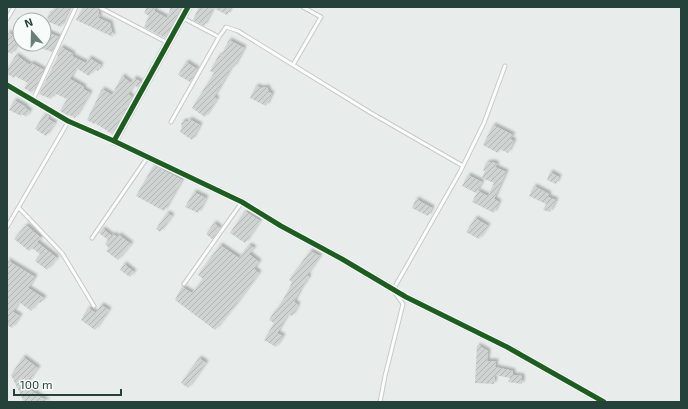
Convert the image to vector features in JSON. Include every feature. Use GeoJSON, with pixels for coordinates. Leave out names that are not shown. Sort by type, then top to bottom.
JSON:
{"type":"FeatureCollection","features":[{"type":"Feature","properties":{"kind":"street"},"geometry":{"type":"LineString","coordinates":[[114,141],[188,7]]}},
{"type":"Feature","properties":{"kind":"street"},"geometry":{"type":"LineString","coordinates":[[7,85],[68,121],[114,141],[242,202],[393,290],[507,347],[604,402]]}},
{"type":"Feature","properties":{"kind":"lane"},"geometry":{"type":"LineString","coordinates":[[7,19],[14,7]]}},
{"type":"Feature","properties":{"kind":"lane"},"geometry":{"type":"LineString","coordinates":[[33,100],[76,7]]}},
{"type":"Feature","properties":{"kind":"lane"},"geometry":{"type":"LineString","coordinates":[[293,66],[321,17],[303,7]]}},
{"type":"Feature","properties":{"kind":"lane"},"geometry":{"type":"LineString","coordinates":[[101,8],[168,44]]}},
{"type":"Feature","properties":{"kind":"lane"},"geometry":{"type":"LineString","coordinates":[[182,18],[219,37]]}},
{"type":"Feature","properties":{"kind":"lane"},"geometry":{"type":"LineString","coordinates":[[171,122],[226,27],[238,31],[371,113],[463,166]]}},
{"type":"Feature","properties":{"kind":"lane"},"geometry":{"type":"LineString","coordinates":[[380,402],[403,304],[393,290],[463,166],[484,123],[505,66]]}},
{"type":"Feature","properties":{"kind":"lane"},"geometry":{"type":"LineString","coordinates":[[7,227],[68,121]]}},
{"type":"Feature","properties":{"kind":"lane"},"geometry":{"type":"LineString","coordinates":[[92,238],[147,158]]}},
{"type":"Feature","properties":{"kind":"lane"},"geometry":{"type":"LineString","coordinates":[[184,284],[242,202]]}},
{"type":"Feature","properties":{"kind":"lane"},"geometry":{"type":"LineString","coordinates":[[19,208],[62,253],[94,306]]}},
{"type":"Feature","properties":{"kind":"building"},"geometry":{"type":"Polygon","coordinates":[[[55,7],[70,7],[61,27],[52,23],[52,13],[55,7]]]}},
{"type":"Feature","properties":{"kind":"building"},"geometry":{"type":"Polygon","coordinates":[[[83,7],[98,7],[98,14],[100,15],[98,18],[110,23],[113,37],[76,20],[83,7]]]}},
{"type":"Feature","properties":{"kind":"building"},"geometry":{"type":"Polygon","coordinates":[[[147,7],[156,7],[154,11],[167,18],[171,7],[181,7],[165,38],[144,27],[149,16],[144,13],[147,7]]]}},
{"type":"Feature","properties":{"kind":"building"},"geometry":{"type":"Polygon","coordinates":[[[199,7],[231,7],[227,15],[213,8],[204,26],[193,20],[199,7]]]}},
{"type":"Feature","properties":{"kind":"building"},"geometry":{"type":"Polygon","coordinates":[[[7,32],[12,35],[13,52],[12,54],[7,52],[7,32]]]}},
{"type":"Feature","properties":{"kind":"building"},"geometry":{"type":"Polygon","coordinates":[[[52,34],[59,37],[52,52],[52,34]]]}},
{"type":"Feature","properties":{"kind":"building"},"geometry":{"type":"Polygon","coordinates":[[[229,40],[244,48],[234,67],[232,66],[214,97],[217,99],[205,117],[192,108],[214,73],[210,71],[219,55],[221,56],[229,40]]]}},
{"type":"Feature","properties":{"kind":"building"},"geometry":{"type":"Polygon","coordinates":[[[61,47],[73,54],[72,56],[86,63],[89,58],[101,65],[98,71],[94,69],[89,76],[76,68],[70,79],[84,87],[83,89],[90,93],[75,118],[60,111],[67,99],[54,93],[51,99],[39,94],[61,47]]]}},
{"type":"Feature","properties":{"kind":"building"},"geometry":{"type":"Polygon","coordinates":[[[16,55],[30,65],[31,63],[44,70],[32,93],[24,88],[28,83],[15,76],[14,78],[7,74],[7,69],[16,55]]]}},
{"type":"Feature","properties":{"kind":"building"},"geometry":{"type":"Polygon","coordinates":[[[186,62],[197,69],[190,82],[178,75],[186,62]]]}},
{"type":"Feature","properties":{"kind":"building"},"geometry":{"type":"Polygon","coordinates":[[[122,76],[131,83],[134,78],[141,82],[138,88],[134,85],[128,94],[132,97],[112,134],[95,123],[94,124],[87,120],[102,89],[112,95],[122,76]]]}},
{"type":"Feature","properties":{"kind":"building"},"geometry":{"type":"Polygon","coordinates":[[[256,86],[261,88],[267,87],[269,92],[272,94],[266,106],[250,98],[256,86]]]}},
{"type":"Feature","properties":{"kind":"building"},"geometry":{"type":"Polygon","coordinates":[[[14,100],[30,111],[26,117],[22,114],[21,116],[9,110],[14,100]]]}},
{"type":"Feature","properties":{"kind":"building"},"geometry":{"type":"Polygon","coordinates":[[[45,113],[49,116],[48,119],[55,123],[46,136],[35,129],[45,113]]]}},
{"type":"Feature","properties":{"kind":"building"},"geometry":{"type":"Polygon","coordinates":[[[189,119],[200,125],[192,140],[180,132],[182,128],[181,123],[184,121],[188,122],[189,119]]]}},
{"type":"Feature","properties":{"kind":"building"},"geometry":{"type":"Polygon","coordinates":[[[493,125],[513,135],[510,139],[514,141],[508,153],[500,149],[498,153],[483,145],[493,125]]]}},
{"type":"Feature","properties":{"kind":"building"},"geometry":{"type":"Polygon","coordinates":[[[492,162],[497,164],[495,167],[506,172],[494,199],[499,202],[494,213],[472,202],[478,191],[488,196],[494,183],[482,178],[486,163],[492,162]]]}},
{"type":"Feature","properties":{"kind":"building"},"geometry":{"type":"Polygon","coordinates":[[[154,165],[182,180],[164,211],[136,196],[154,165]]]}},
{"type":"Feature","properties":{"kind":"building"},"geometry":{"type":"Polygon","coordinates":[[[550,172],[559,177],[556,184],[547,180],[550,172]]]}},
{"type":"Feature","properties":{"kind":"building"},"geometry":{"type":"Polygon","coordinates":[[[468,175],[482,182],[476,193],[462,186],[468,175]]]}},
{"type":"Feature","properties":{"kind":"building"},"geometry":{"type":"Polygon","coordinates":[[[534,186],[549,194],[548,197],[556,200],[550,212],[543,210],[546,204],[529,196],[534,186]]]}},
{"type":"Feature","properties":{"kind":"building"},"geometry":{"type":"Polygon","coordinates":[[[194,192],[206,198],[198,213],[185,207],[194,192]]]}},
{"type":"Feature","properties":{"kind":"building"},"geometry":{"type":"Polygon","coordinates":[[[416,199],[432,208],[428,216],[412,208],[416,199]]]}},
{"type":"Feature","properties":{"kind":"building"},"geometry":{"type":"Polygon","coordinates":[[[245,211],[260,221],[245,243],[230,233],[245,211]]]}},
{"type":"Feature","properties":{"kind":"building"},"geometry":{"type":"Polygon","coordinates":[[[167,213],[172,216],[160,232],[156,229],[167,213]]]}},
{"type":"Feature","properties":{"kind":"building"},"geometry":{"type":"Polygon","coordinates":[[[475,218],[488,226],[479,239],[466,232],[475,218]]]}},
{"type":"Feature","properties":{"kind":"building"},"geometry":{"type":"Polygon","coordinates":[[[214,223],[220,228],[212,239],[206,234],[214,223]]]}},
{"type":"Feature","properties":{"kind":"building"},"geometry":{"type":"Polygon","coordinates":[[[26,225],[41,238],[37,242],[57,258],[47,270],[35,261],[40,254],[32,248],[29,251],[14,239],[26,225]]]}},
{"type":"Feature","properties":{"kind":"building"},"geometry":{"type":"Polygon","coordinates":[[[103,229],[112,236],[113,234],[117,237],[119,235],[131,244],[118,260],[106,251],[109,248],[105,244],[108,240],[99,233],[103,229]]]}},
{"type":"Feature","properties":{"kind":"building"},"geometry":{"type":"Polygon","coordinates":[[[220,245],[239,258],[249,245],[254,248],[249,254],[259,262],[254,269],[259,273],[215,330],[175,300],[182,287],[192,293],[203,279],[198,275],[220,245]]]}},
{"type":"Feature","properties":{"kind":"building"},"geometry":{"type":"Polygon","coordinates":[[[310,251],[320,256],[307,275],[309,277],[294,302],[298,305],[292,316],[288,314],[277,333],[283,336],[276,347],[264,340],[274,323],[269,320],[286,295],[292,282],[289,280],[310,251]]]}},
{"type":"Feature","properties":{"kind":"building"},"geometry":{"type":"Polygon","coordinates":[[[7,260],[35,277],[28,288],[44,298],[40,303],[38,301],[31,311],[19,302],[13,312],[20,316],[12,328],[7,325],[7,260]]]}},
{"type":"Feature","properties":{"kind":"building"},"geometry":{"type":"Polygon","coordinates":[[[124,264],[134,272],[130,277],[120,270],[124,264]]]}},
{"type":"Feature","properties":{"kind":"building"},"geometry":{"type":"Polygon","coordinates":[[[101,305],[109,310],[95,330],[81,320],[88,308],[96,313],[101,305]]]}},
{"type":"Feature","properties":{"kind":"building"},"geometry":{"type":"Polygon","coordinates":[[[477,345],[488,351],[487,361],[496,361],[495,367],[513,371],[513,375],[522,376],[522,384],[508,382],[510,378],[495,375],[494,384],[475,383],[477,345]]]}},
{"type":"Feature","properties":{"kind":"building"},"geometry":{"type":"Polygon","coordinates":[[[23,357],[38,368],[25,386],[48,402],[24,402],[11,375],[23,357]]]}},
{"type":"Feature","properties":{"kind":"building"},"geometry":{"type":"Polygon","coordinates":[[[199,358],[206,363],[188,388],[181,383],[199,358]]]}},
{"type":"Feature","properties":{"kind":"cycle path"},"geometry":{"type":"LineString","coordinates":[[114,141],[188,7]]}},
{"type":"Feature","properties":{"kind":"cycle path"},"geometry":{"type":"LineString","coordinates":[[7,85],[68,121],[114,141],[242,202],[281,226],[342,259],[406,297],[507,347],[604,402]]}}]}
